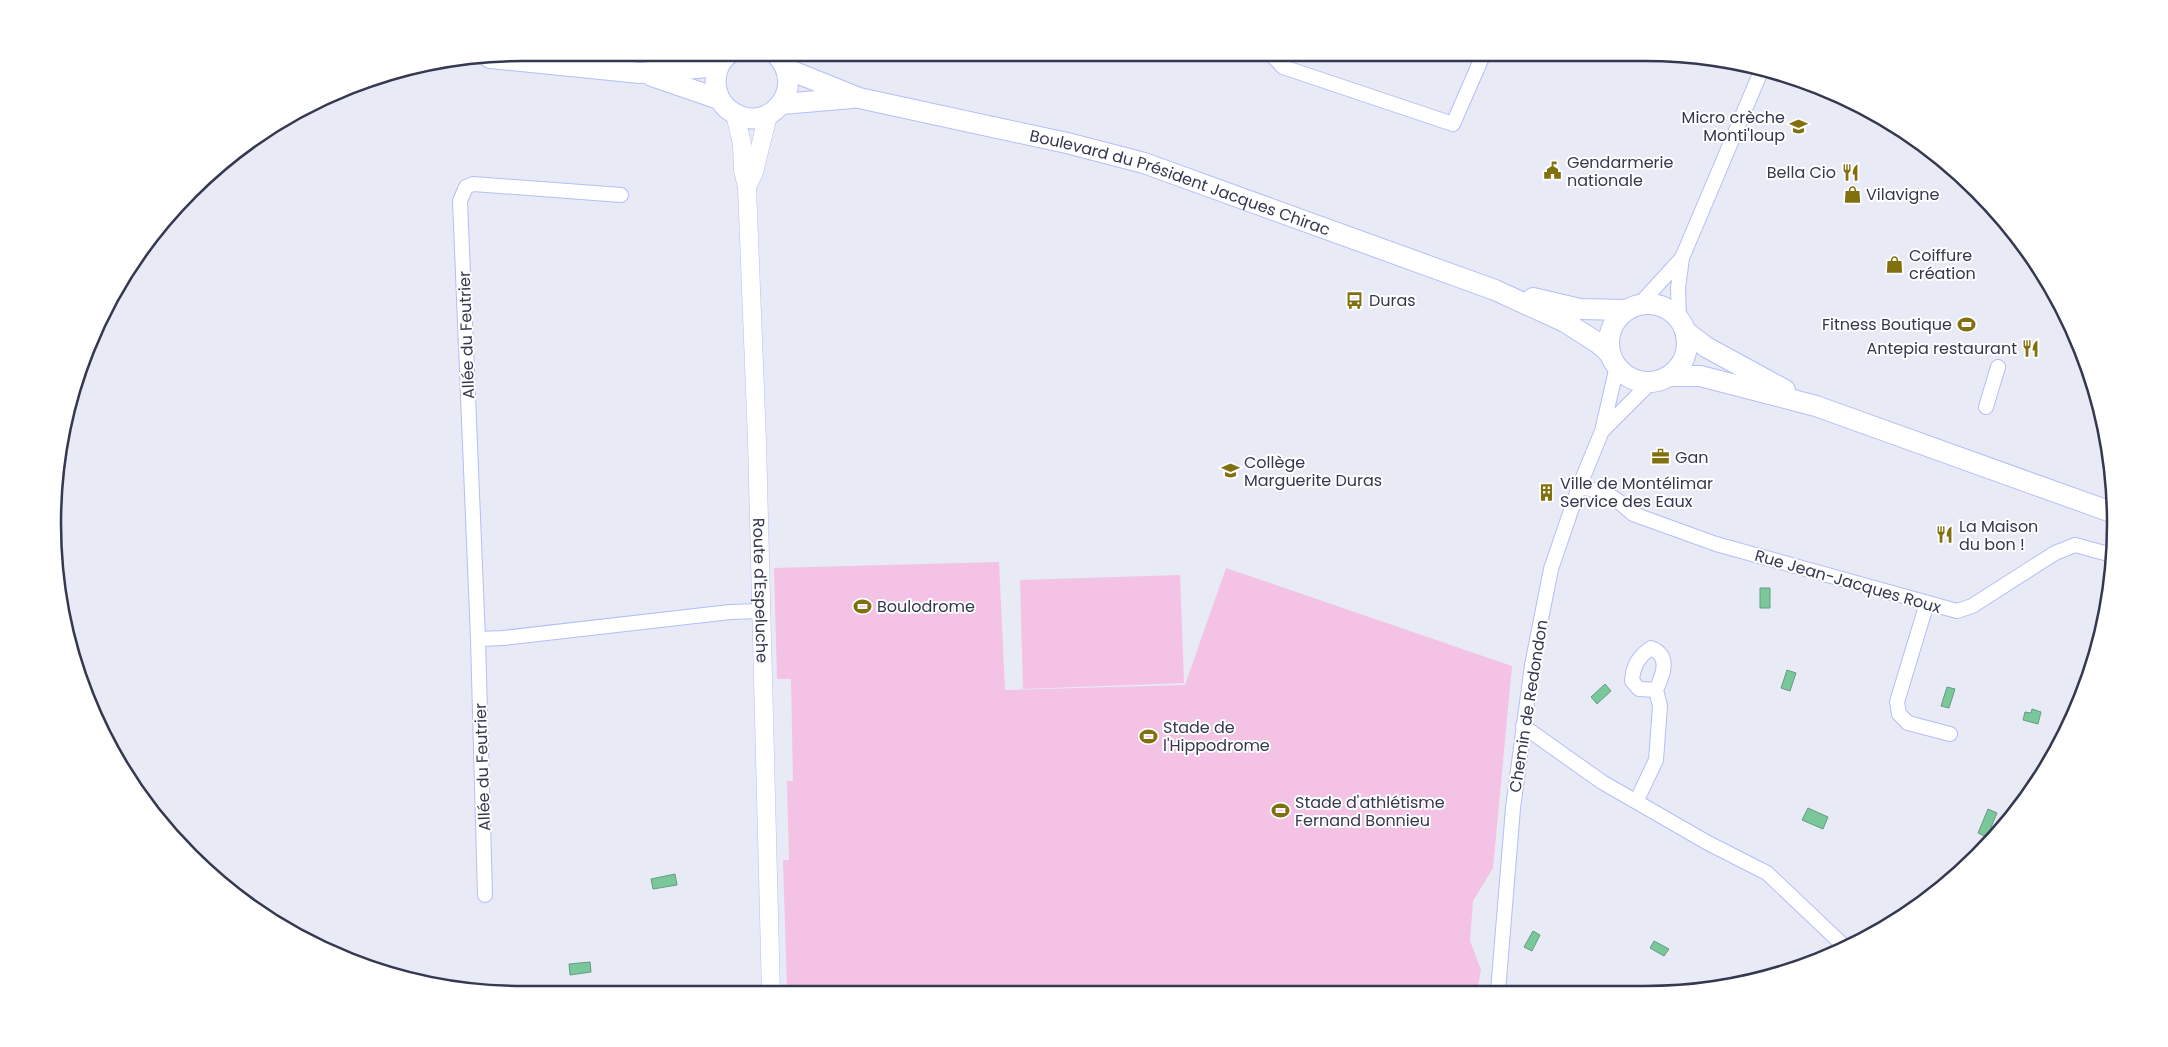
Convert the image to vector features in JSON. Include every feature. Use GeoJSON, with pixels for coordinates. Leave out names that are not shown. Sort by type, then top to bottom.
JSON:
{"type":"FeatureCollection","features":[{"type":"Feature","properties":{"kind":"main road"},"geometry":{"type":"LineString","coordinates":[[521,61],[640,73],[719,99]]}},
{"type":"Feature","properties":{"kind":"main road"},"geometry":{"type":"LineString","coordinates":[[640,73],[712,61]]}},
{"type":"Feature","properties":{"kind":"main road"},"geometry":{"type":"LineString","coordinates":[[723,61],[715,77],[716,88],[719,99],[726,108],[735,114]]}},
{"type":"Feature","properties":{"kind":"main road"},"geometry":{"type":"LineString","coordinates":[[775,109],[787,93],[789,81],[787,69],[783,61]]}},
{"type":"Feature","properties":{"kind":"main road","name":"Boulevard du Président Jacques Chirac"},"geometry":{"type":"LineString","coordinates":[[787,69],[859,98],[1067,143],[1144,163],[1495,290],[1565,322],[1598,343],[1614,360]]}},
{"type":"Feature","properties":{"kind":"main road","name":"Boulevard du Président Jacques Chirac"},"geometry":{"type":"LineString","coordinates":[[735,114],[751,118],[775,109],[859,98]]}},
{"type":"Feature","properties":{"kind":"main road","name":"Boulevard du Président Jacques Chirac"},"geometry":{"type":"LineString","coordinates":[[1495,290],[1580,309],[1633,307]]}},
{"type":"Feature","properties":{"kind":"main road"},"geometry":{"type":"LineString","coordinates":[[1816,406],[1714,352],[1682,325],[1671,311],[1661,306],[1650,304],[1633,307],[1618,318],[1611,329],[1609,342],[1614,360],[1626,375],[1638,381],[1700,376],[1816,406],[2107,510]]}},
{"type":"Feature","properties":{"kind":"main road"},"geometry":{"type":"LineString","coordinates":[[1660,379],[1682,361],[1686,351],[1682,325]]}},
{"type":"Feature","properties":{"kind":"street"},"geometry":{"type":"LineString","coordinates":[[1278,61],[1283,67],[1453,124],[1480,61]]}},
{"type":"Feature","properties":{"kind":"street"},"geometry":{"type":"LineString","coordinates":[[1682,325],[1678,288],[1682,258],[1759,76]]}},
{"type":"Feature","properties":{"kind":"street","name":"Route d'Espeluche"},"geometry":{"type":"LineString","coordinates":[[747,187],[754,172],[775,109]]}},
{"type":"Feature","properties":{"kind":"street","name":"Route d'Espeluche"},"geometry":{"type":"LineString","coordinates":[[735,114],[742,144],[743,170],[747,187],[757,442],[771,986]]}},
{"type":"Feature","properties":{"kind":"street","name":"Allée du Feutrier"},"geometry":{"type":"LineString","coordinates":[[485,895],[478,639],[460,201],[466,187],[473,184],[620,195]]}},
{"type":"Feature","properties":{"kind":"street"},"geometry":{"type":"LineString","coordinates":[[1633,307],[1682,258]]}},
{"type":"Feature","properties":{"kind":"street","name":"Chemin de Redondon"},"geometry":{"type":"LineString","coordinates":[[1498,986],[1513,808],[1523,726],[1551,569],[1579,487],[1602,431],[1614,360]]}},
{"type":"Feature","properties":{"kind":"street"},"geometry":{"type":"LineString","coordinates":[[1986,407],[1998,367]]}},
{"type":"Feature","properties":{"kind":"street","name":"Chemin de Redondon"},"geometry":{"type":"LineString","coordinates":[[1602,431],[1660,379]]}},
{"type":"Feature","properties":{"kind":"street","name":"Rue Jean-Jacques Roux"},"geometry":{"type":"LineString","coordinates":[[1579,487],[1603,492],[1617,500],[1633,514],[1716,544],[1957,611],[1972,606],[2055,553],[2074,545],[2106,553]]}},
{"type":"Feature","properties":{"kind":"street"},"geometry":{"type":"LineString","coordinates":[[1927,603],[1898,702],[1899,714],[1908,722],[1950,734]]}},
{"type":"Feature","properties":{"kind":"street"},"geometry":{"type":"LineString","coordinates":[[478,639],[503,638],[730,612],[761,611]]}},
{"type":"Feature","properties":{"kind":"street"},"geometry":{"type":"LineString","coordinates":[[1637,800],[1656,760],[1660,706],[1656,690]]}},
{"type":"Feature","properties":{"kind":"street"},"geometry":{"type":"LineString","coordinates":[[1523,726],[1602,782],[1637,800],[1708,843],[1767,873],[1840,942]]}},
{"type":"Feature","properties":{"kind":"shaded area","name":"Stade de l'Hippodrome"},"geometry":{"type":"Polygon","coordinates":[[[999,562],[1005,690],[1185,685],[1226,568],[1512,666],[1493,868],[1473,901],[1470,941],[1481,970],[1478,986],[787,986],[783,860],[789,860],[787,781],[793,781],[791,679],[777,679],[774,568],[999,562]]]}},
{"type":"Feature","properties":{"kind":"shaded area"},"geometry":{"type":"Polygon","coordinates":[[[1180,575],[1184,683],[1023,689],[1020,580],[1180,575]]]}},
{"type":"Feature","properties":{"kind":"shaded area"},"geometry":{"type":"Polygon","coordinates":[[[1760,588],[1770,588],[1770,608],[1760,608],[1760,588]]]}},
{"type":"Feature","properties":{"kind":"shaded area"},"geometry":{"type":"Polygon","coordinates":[[[1787,670],[1796,673],[1790,691],[1781,688],[1787,670]]]}},
{"type":"Feature","properties":{"kind":"shaded area"},"geometry":{"type":"Polygon","coordinates":[[[1605,684],[1611,691],[1597,704],[1591,697],[1605,684]]]}},
{"type":"Feature","properties":{"kind":"shaded area"},"geometry":{"type":"Polygon","coordinates":[[[1947,687],[1955,689],[1949,708],[1941,706],[1947,687]]]}},
{"type":"Feature","properties":{"kind":"shaded area"},"geometry":{"type":"Polygon","coordinates":[[[2032,709],[2041,712],[2038,724],[2023,720],[2025,712],[2031,713],[2032,709]]]}},
{"type":"Feature","properties":{"kind":"shaded area"},"geometry":{"type":"Polygon","coordinates":[[[1808,808],[1828,817],[1823,829],[1802,820],[1808,808]]]}},
{"type":"Feature","properties":{"kind":"shaded area"},"geometry":{"type":"Polygon","coordinates":[[[1988,809],[1997,813],[1990,830],[1984,836],[1978,833],[1988,809]]]}},
{"type":"Feature","properties":{"kind":"shaded area"},"geometry":{"type":"Polygon","coordinates":[[[675,874],[677,885],[653,889],[651,879],[675,874]]]}},
{"type":"Feature","properties":{"kind":"shaded area"},"geometry":{"type":"Polygon","coordinates":[[[1533,931],[1540,935],[1532,951],[1524,947],[1533,931]]]}},
{"type":"Feature","properties":{"kind":"shaded area"},"geometry":{"type":"Polygon","coordinates":[[[1654,941],[1669,949],[1664,956],[1650,948],[1654,941]]]}},
{"type":"Feature","properties":{"kind":"shaded area"},"geometry":{"type":"Polygon","coordinates":[[[590,962],[591,972],[570,975],[569,964],[590,962]]]}},
{"type":"Feature","properties":{"kind":"place","name":"Micro crèche Monti'loup"},"geometry":{"type":"Point","coordinates":[1799,126]}},
{"type":"Feature","properties":{"kind":"place","name":"Gendarmerie nationale"},"geometry":{"type":"Point","coordinates":[1553,171]}},
{"type":"Feature","properties":{"kind":"place","name":"Bella Cio"},"geometry":{"type":"Point","coordinates":[1850,172]}},
{"type":"Feature","properties":{"kind":"place","name":"Vilavigne"},"geometry":{"type":"Point","coordinates":[1852,194]}},
{"type":"Feature","properties":{"kind":"place","name":"Coiffure création"},"geometry":{"type":"Point","coordinates":[1895,264]}},
{"type":"Feature","properties":{"kind":"place","name":"Duras"},"geometry":{"type":"Point","coordinates":[1355,300]}},
{"type":"Feature","properties":{"kind":"place","name":"Fitness Boutique"},"geometry":{"type":"Point","coordinates":[1966,324]}},
{"type":"Feature","properties":{"kind":"place","name":"Antepia restaurant"},"geometry":{"type":"Point","coordinates":[2031,348]}},
{"type":"Feature","properties":{"kind":"place","name":"Gan"},"geometry":{"type":"Point","coordinates":[1661,457]}},
{"type":"Feature","properties":{"kind":"place","name":"Collège Marguerite Duras"},"geometry":{"type":"Point","coordinates":[1230,471]}},
{"type":"Feature","properties":{"kind":"place","name":"Ville de Montélimar Service des Eaux"},"geometry":{"type":"Point","coordinates":[1546,492]}},
{"type":"Feature","properties":{"kind":"place","name":"La Maison du bon !"},"geometry":{"type":"Point","coordinates":[1945,535]}},
{"type":"Feature","properties":{"kind":"place","name":"Boulodrome"},"geometry":{"type":"Point","coordinates":[863,606]}},
{"type":"Feature","properties":{"kind":"place","name":"Stade de l'Hippodrome"},"geometry":{"type":"Point","coordinates":[1149,736]}},
{"type":"Feature","properties":{"kind":"place","name":"Stade d'athlétisme Fernand Bonnieu"},"geometry":{"type":"Point","coordinates":[1281,811]}}]}
